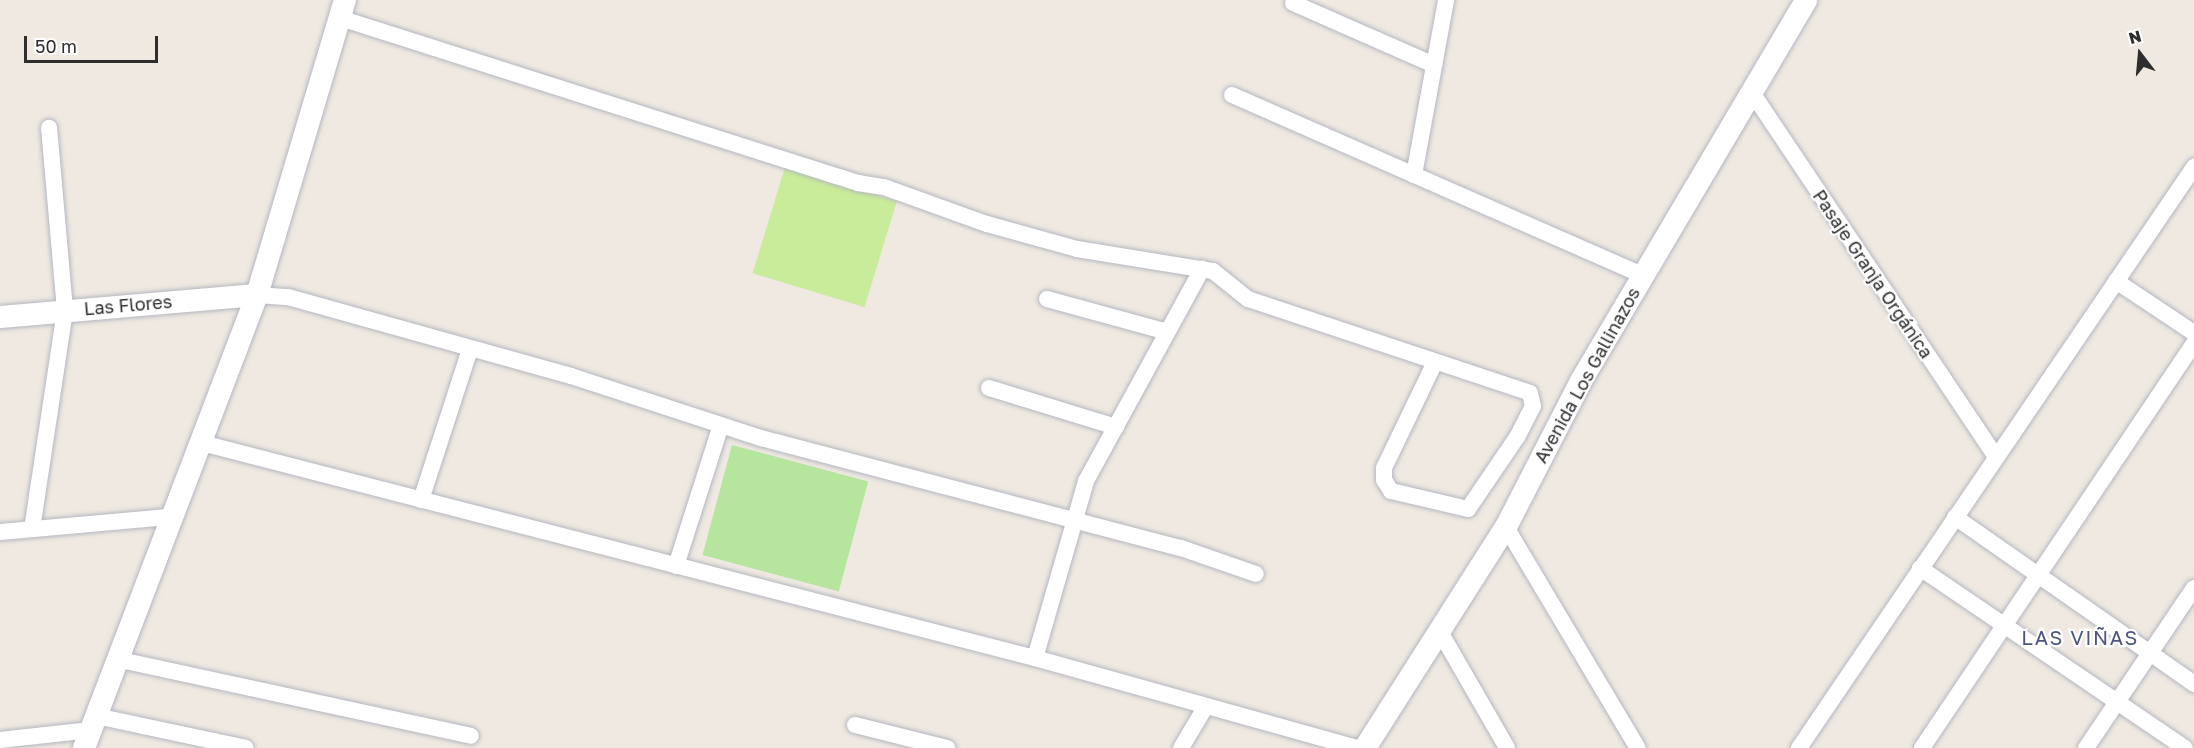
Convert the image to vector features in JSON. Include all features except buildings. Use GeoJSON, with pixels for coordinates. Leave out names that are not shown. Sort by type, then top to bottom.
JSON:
{"type":"FeatureCollection","features":[{"type":"Feature","properties":{"kind":"street"},"geometry":{"type":"LineString","coordinates":[[1414,175],[1446,0]]}},
{"type":"Feature","properties":{"kind":"street","name":"Avenida Los Gallinazos"},"geometry":{"type":"LineString","coordinates":[[1365,748],[1506,527],[1643,275],[1806,0]]}},
{"type":"Feature","properties":{"kind":"street"},"geometry":{"type":"LineString","coordinates":[[1293,3],[1434,65]]}},
{"type":"Feature","properties":{"kind":"street"},"geometry":{"type":"LineString","coordinates":[[90,731],[168,517],[257,295],[342,9],[813,170],[884,187],[987,224],[1077,249],[1212,271],[1248,299],[1530,393],[1533,399],[1517,437],[1468,509],[1391,490],[1384,480],[1384,468],[1435,362]]}},
{"type":"Feature","properties":{"kind":"street","name":"Pasaje Granja Orgánica"},"geometry":{"type":"LineString","coordinates":[[1751,91],[1996,457]]}},
{"type":"Feature","properties":{"kind":"street"},"geometry":{"type":"LineString","coordinates":[[1232,95],[1643,275]]}},
{"type":"Feature","properties":{"kind":"street"},"geometry":{"type":"LineString","coordinates":[[32,529],[65,310],[49,128]]}},
{"type":"Feature","properties":{"kind":"street"},"geometry":{"type":"LineString","coordinates":[[1799,748],[2194,167]]}},
{"type":"Feature","properties":{"kind":"street"},"geometry":{"type":"LineString","coordinates":[[1035,658],[1086,481],[1202,269]]}},
{"type":"Feature","properties":{"kind":"street"},"geometry":{"type":"LineString","coordinates":[[2116,281],[2194,333]]}},
{"type":"Feature","properties":{"kind":"street"},"geometry":{"type":"LineString","coordinates":[[257,295],[288,297],[721,425],[1073,521],[1181,548],[1256,574]]}},
{"type":"Feature","properties":{"kind":"street","name":"Las Flores"},"geometry":{"type":"LineString","coordinates":[[0,317],[257,295]]}},
{"type":"Feature","properties":{"kind":"street"},"geometry":{"type":"LineString","coordinates":[[1047,299],[1168,332]]}},
{"type":"Feature","properties":{"kind":"street"},"geometry":{"type":"LineString","coordinates":[[1923,748],[2194,343]]}},
{"type":"Feature","properties":{"kind":"street"},"geometry":{"type":"LineString","coordinates":[[421,500],[470,349]]}},
{"type":"Feature","properties":{"kind":"street"},"geometry":{"type":"LineString","coordinates":[[989,388],[1116,427]]}},
{"type":"Feature","properties":{"kind":"street"},"geometry":{"type":"LineString","coordinates":[[676,566],[721,425]]}},
{"type":"Feature","properties":{"kind":"street"},"geometry":{"type":"LineString","coordinates":[[198,442],[1035,658],[1358,748]]}},
{"type":"Feature","properties":{"kind":"street"},"geometry":{"type":"LineString","coordinates":[[0,532],[168,517]]}},
{"type":"Feature","properties":{"kind":"street"},"geometry":{"type":"LineString","coordinates":[[1954,517],[2194,684]]}},
{"type":"Feature","properties":{"kind":"street"},"geometry":{"type":"LineString","coordinates":[[1506,527],[1638,748]]}},
{"type":"Feature","properties":{"kind":"street"},"geometry":{"type":"LineString","coordinates":[[1920,568],[2185,748]]}},
{"type":"Feature","properties":{"kind":"street"},"geometry":{"type":"LineString","coordinates":[[2086,748],[2194,588]]}},
{"type":"Feature","properties":{"kind":"street"},"geometry":{"type":"LineString","coordinates":[[1439,630],[1507,748]]}},
{"type":"Feature","properties":{"kind":"street"},"geometry":{"type":"LineString","coordinates":[[116,658],[471,736]]}},
{"type":"Feature","properties":{"kind":"street"},"geometry":{"type":"LineString","coordinates":[[1181,748],[1206,706]]}},
{"type":"Feature","properties":{"kind":"street"},"geometry":{"type":"LineString","coordinates":[[855,725],[947,748]]}},
{"type":"Feature","properties":{"kind":"street"},"geometry":{"type":"LineString","coordinates":[[0,740],[90,731],[246,748]]}},
{"type":"Feature","properties":{"kind":"green space"},"geometry":{"type":"Polygon","coordinates":[[[785,167],[897,201],[864,307],[753,273],[785,167]]]}},
{"type":"Feature","properties":{"kind":"green space"},"geometry":{"type":"Polygon","coordinates":[[[732,445],[868,481],[839,592],[702,555],[732,445]]]}},
{"type":"Feature","properties":{"kind":"district","name":"LAS VIÑAS"},"geometry":{"type":"Point","coordinates":[2080,637]}}]}
